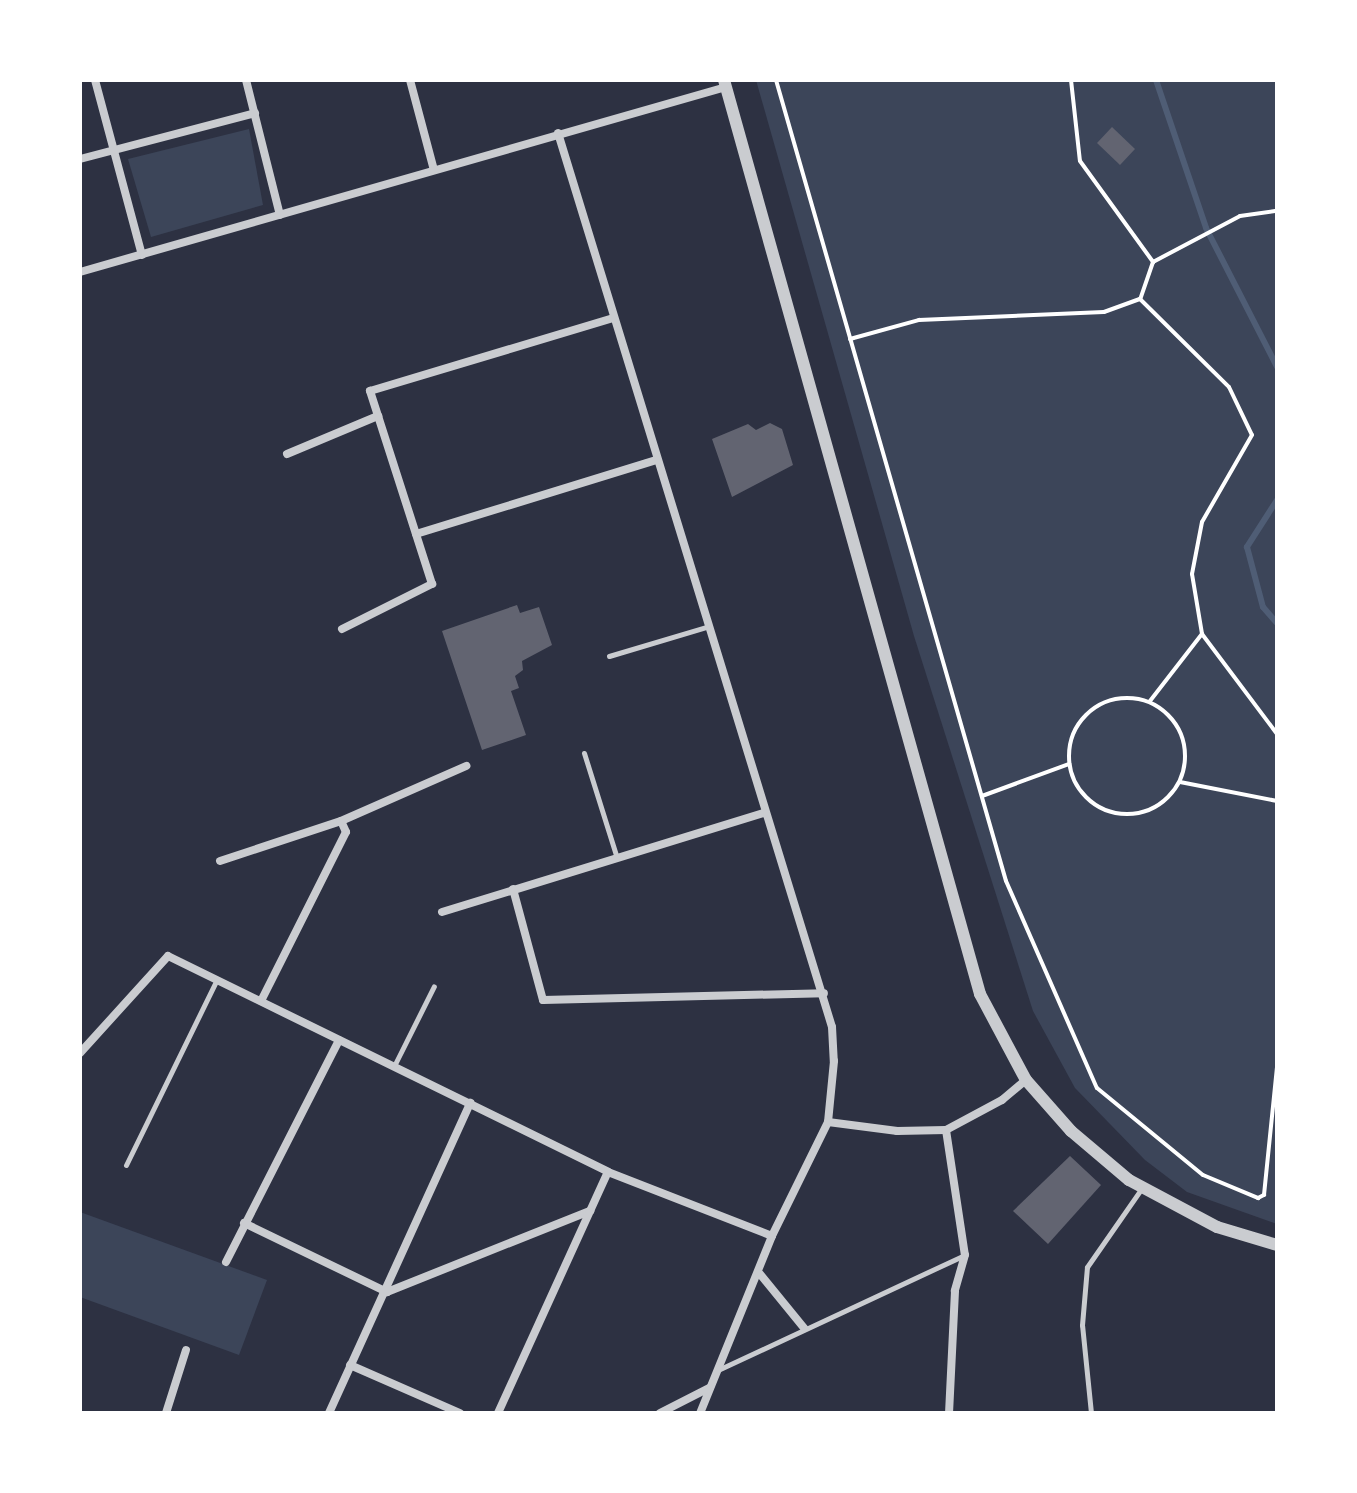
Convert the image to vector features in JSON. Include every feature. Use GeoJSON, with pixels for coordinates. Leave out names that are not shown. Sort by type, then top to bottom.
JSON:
{"type":"FeatureCollection","features":[{"type":"Feature","properties":{"kind":"street"},"geometry":{"type":"LineString","coordinates":[[95,80],[142,255]]}},
{"type":"Feature","properties":{"kind":"street"},"geometry":{"type":"LineString","coordinates":[[246,80],[280,215]]}},
{"type":"Feature","properties":{"kind":"street"},"geometry":{"type":"LineString","coordinates":[[410,80],[434,170]]}},
{"type":"Feature","properties":{"kind":"street"},"geometry":{"type":"LineString","coordinates":[[80,272],[725,83],[980,994],[1026,1080],[1071,1131],[1143,1188],[1217,1227],[1277,1245]]}},
{"type":"Feature","properties":{"kind":"street"},"geometry":{"type":"LineString","coordinates":[[80,159],[255,113]]}},
{"type":"Feature","properties":{"kind":"street"},"geometry":{"type":"LineString","coordinates":[[558,133],[706,627],[824,993],[834,1061],[828,1122],[772,1236],[760,1274],[700,1413]]}},
{"type":"Feature","properties":{"kind":"street"},"geometry":{"type":"LineString","coordinates":[[342,629],[432,584],[370,391],[613,318]]}},
{"type":"Feature","properties":{"kind":"street"},"geometry":{"type":"LineString","coordinates":[[287,454],[378,416]]}},
{"type":"Feature","properties":{"kind":"street"},"geometry":{"type":"LineString","coordinates":[[416,534],[656,460]]}},
{"type":"Feature","properties":{"kind":"street"},"geometry":{"type":"LineString","coordinates":[[220,861],[341,821],[466,766]]}},
{"type":"Feature","properties":{"kind":"street"},"geometry":{"type":"LineString","coordinates":[[442,912],[616,855],[764,813]]}},
{"type":"Feature","properties":{"kind":"street"},"geometry":{"type":"LineString","coordinates":[[261,1001],[346,832],[341,821]]}},
{"type":"Feature","properties":{"kind":"street"},"geometry":{"type":"LineString","coordinates":[[513,889],[543,1000],[824,993]]}},
{"type":"Feature","properties":{"kind":"street"},"geometry":{"type":"LineString","coordinates":[[80,1053],[168,956],[608,1172],[772,1236]]}},
{"type":"Feature","properties":{"kind":"street"},"geometry":{"type":"LineString","coordinates":[[226,1262],[339,1040]]}},
{"type":"Feature","properties":{"kind":"street"},"geometry":{"type":"LineString","coordinates":[[828,1122],[897,1131],[946,1130],[1002,1100],[1026,1080]]}},
{"type":"Feature","properties":{"kind":"street"},"geometry":{"type":"LineString","coordinates":[[329,1413],[387,1292],[470,1103]]}},
{"type":"Feature","properties":{"kind":"street"},"geometry":{"type":"LineString","coordinates":[[946,1130],[965,1255],[955,1291],[949,1413]]}},
{"type":"Feature","properties":{"kind":"street"},"geometry":{"type":"LineString","coordinates":[[498,1413],[608,1172]]}},
{"type":"Feature","properties":{"kind":"street"},"geometry":{"type":"LineString","coordinates":[[244,1223],[387,1292],[590,1211]]}},
{"type":"Feature","properties":{"kind":"street"},"geometry":{"type":"LineString","coordinates":[[760,1274],[804,1328]]}},
{"type":"Feature","properties":{"kind":"street"},"geometry":{"type":"LineString","coordinates":[[166,1413],[186,1350]]}},
{"type":"Feature","properties":{"kind":"street"},"geometry":{"type":"LineString","coordinates":[[350,1365],[460,1413]]}},
{"type":"Feature","properties":{"kind":"street"},"geometry":{"type":"LineString","coordinates":[[660,1413],[709,1388]]}},
{"type":"Feature","properties":{"kind":"lane"},"geometry":{"type":"LineString","coordinates":[[609,656],[706,627]]}},
{"type":"Feature","properties":{"kind":"lane"},"geometry":{"type":"LineString","coordinates":[[584,753],[616,855]]}},
{"type":"Feature","properties":{"kind":"lane"},"geometry":{"type":"LineString","coordinates":[[126,1165],[217,980]]}},
{"type":"Feature","properties":{"kind":"lane"},"geometry":{"type":"LineString","coordinates":[[394,1066],[434,986]]}},
{"type":"Feature","properties":{"kind":"lane"},"geometry":{"type":"LineString","coordinates":[[80,1037],[88,1045]]}},
{"type":"Feature","properties":{"kind":"lane"},"geometry":{"type":"LineString","coordinates":[[1091,1413],[1082,1325],[1087,1267],[1143,1188]]}},
{"type":"Feature","properties":{"kind":"lane"},"geometry":{"type":"LineString","coordinates":[[720,1369],[965,1255]]}},
{"type":"Feature","properties":{"kind":"path"},"geometry":{"type":"LineString","coordinates":[[776,80],[1006,881],[1097,1088],[1203,1175],[1258,1198],[1264,1195],[1277,1068]]}},
{"type":"Feature","properties":{"kind":"path"},"geometry":{"type":"LineString","coordinates":[[1071,80],[1080,161],[1153,262]]}},
{"type":"Feature","properties":{"kind":"path"},"geometry":{"type":"LineString","coordinates":[[1140,299],[1153,262],[1240,216],[1277,211]]}},
{"type":"Feature","properties":{"kind":"path"},"geometry":{"type":"LineString","coordinates":[[850,339],[919,320],[1104,312],[1140,299]]}},
{"type":"Feature","properties":{"kind":"path"},"geometry":{"type":"LineString","coordinates":[[1140,299],[1229,387],[1252,435],[1202,522],[1192,574],[1202,634],[1277,734]]}},
{"type":"Feature","properties":{"kind":"path"},"geometry":{"type":"LineString","coordinates":[[1150,701],[1202,634]]}},
{"type":"Feature","properties":{"kind":"path"},"geometry":{"type":"LineString","coordinates":[[1130,697],[1150,701],[1180,729],[1185,746],[1180,782],[1154,808],[1118,814],[1085,797],[1069,764],[1070,743],[1091,709],[1130,697]]}},
{"type":"Feature","properties":{"kind":"path"},"geometry":{"type":"LineString","coordinates":[[982,796],[1069,764]]}},
{"type":"Feature","properties":{"kind":"path"},"geometry":{"type":"LineString","coordinates":[[1180,782],[1277,801]]}},
{"type":"Feature","properties":{"kind":"shaded area"},"geometry":{"type":"Polygon","coordinates":[[[756,80],[1277,80],[1277,1224],[1187,1192],[1145,1160],[1075,1088],[1033,1011],[914,636],[756,80]]]}},
{"type":"Feature","properties":{"kind":"shaded area"},"geometry":{"type":"Polygon","coordinates":[[[249,129],[263,205],[151,237],[128,159],[249,129]]]}},
{"type":"Feature","properties":{"kind":"shaded area"},"geometry":{"type":"Polygon","coordinates":[[[80,1212],[267,1280],[239,1355],[80,1297],[80,1212]]]}},
{"type":"Feature","properties":{"kind":"building"},"geometry":{"type":"Polygon","coordinates":[[[1112,127],[1135,149],[1120,165],[1097,143],[1112,127]]]}},
{"type":"Feature","properties":{"kind":"building"},"geometry":{"type":"Polygon","coordinates":[[[770,423],[782,429],[793,465],[732,497],[712,439],[748,424],[756,430],[770,423]]]}},
{"type":"Feature","properties":{"kind":"building"},"geometry":{"type":"Polygon","coordinates":[[[517,605],[520,613],[539,607],[552,645],[522,661],[523,670],[515,676],[519,688],[511,691],[526,735],[482,750],[442,631],[517,605]]]}},
{"type":"Feature","properties":{"kind":"building"},"geometry":{"type":"Polygon","coordinates":[[[1070,1156],[1101,1185],[1048,1244],[1013,1211],[1070,1156]]]}},
{"type":"Feature","properties":{"kind":"waterway"},"geometry":{"type":"LineString","coordinates":[[1156,80],[1206,228],[1277,367]]}},
{"type":"Feature","properties":{"kind":"waterway"},"geometry":{"type":"LineString","coordinates":[[1277,500],[1247,547],[1263,607],[1277,623]]}}]}
